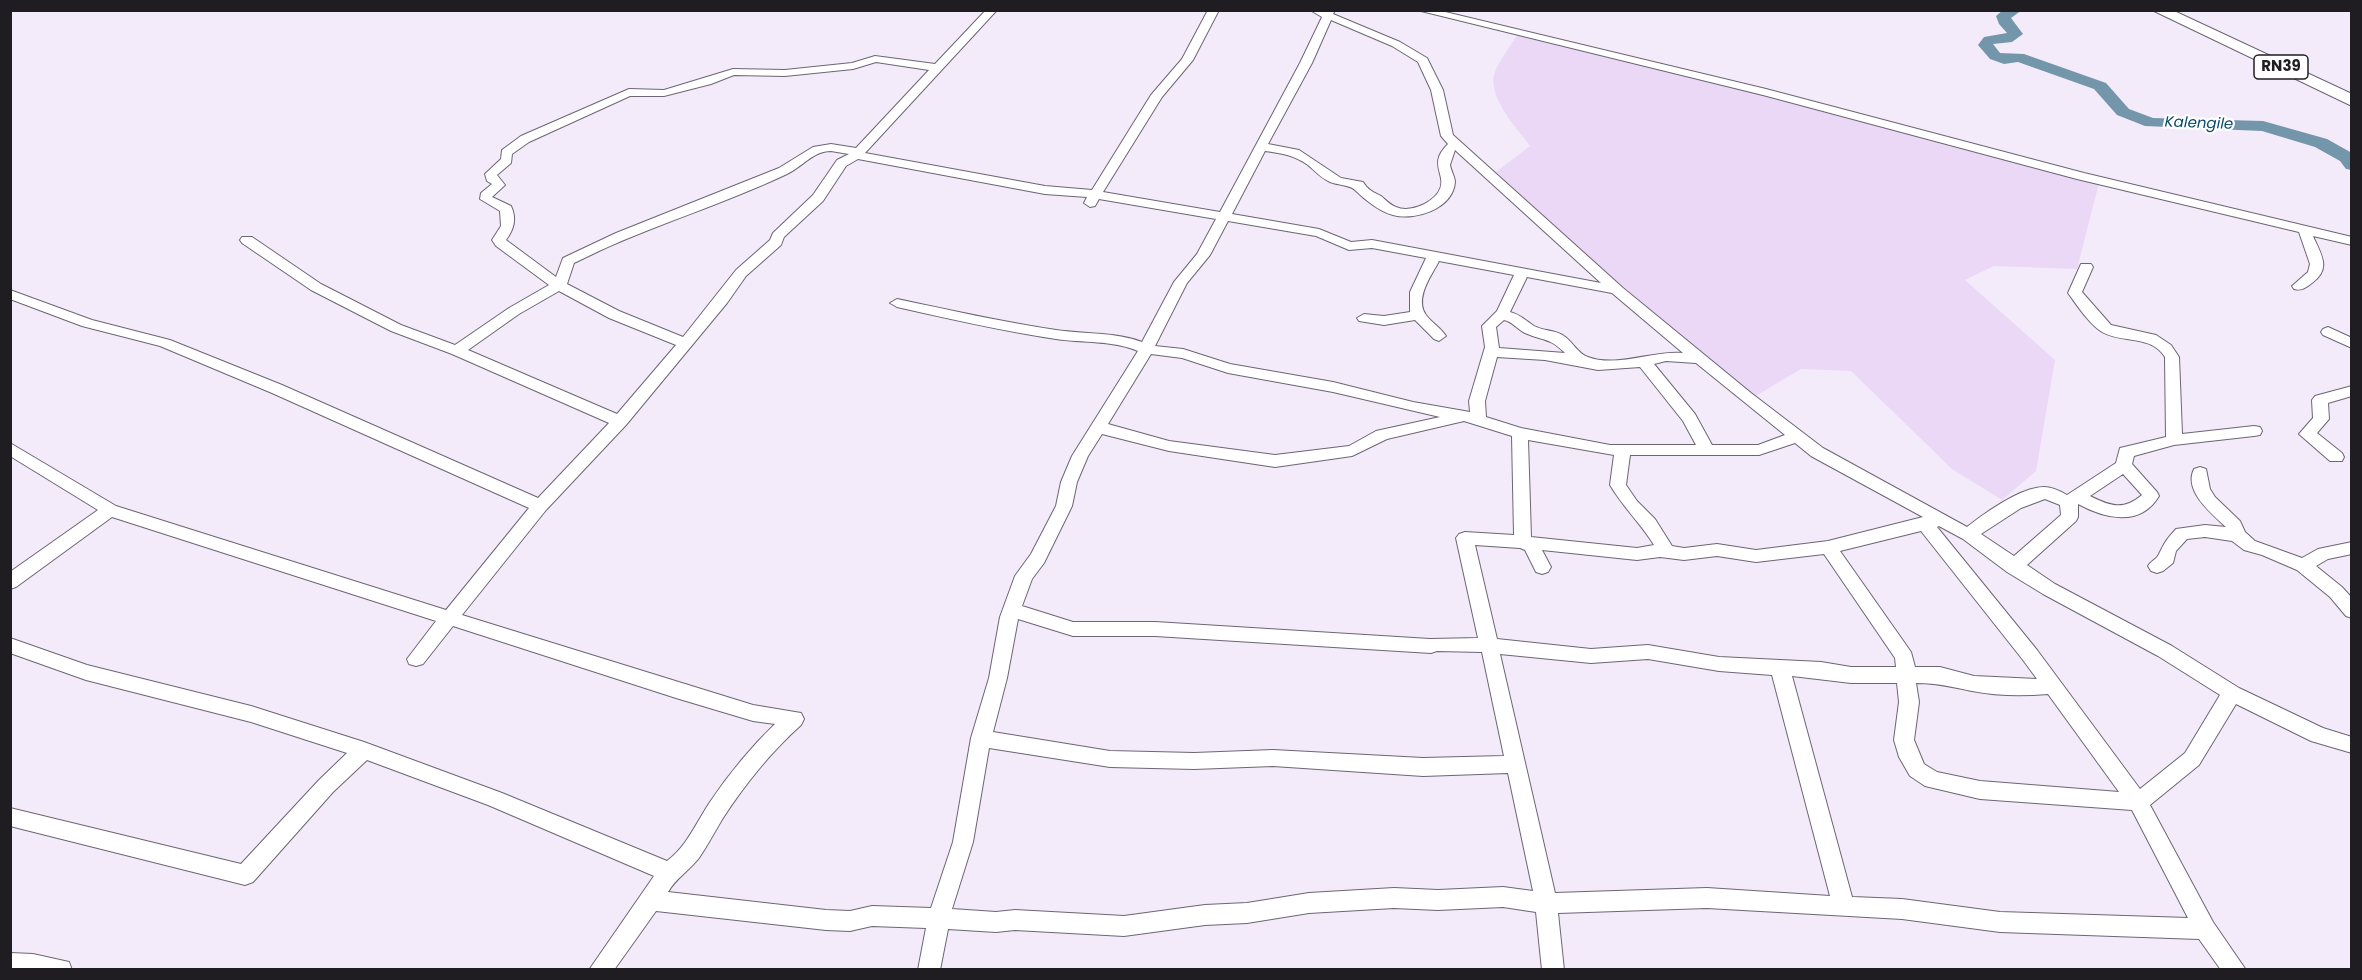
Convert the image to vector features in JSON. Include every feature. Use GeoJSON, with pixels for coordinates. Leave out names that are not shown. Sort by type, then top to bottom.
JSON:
{"type":"FeatureCollection","features":[{"type":"Feature","properties":{"kind":"highway","name":"RN39"},"geometry":{"type":"LineString","coordinates":[[2159,10],[2352,101]]}},
{"type":"Feature","properties":{"kind":"street"},"geometry":{"type":"LineString","coordinates":[[416,659],[540,506],[620,421],[736,283],[741,273],[776,242],[778,236],[818,198],[841,163],[857,154],[992,10]]}},
{"type":"Feature","properties":{"kind":"street"},"geometry":{"type":"LineString","coordinates":[[1093,199],[1157,95],[1187,60],[1214,10]]}},
{"type":"Feature","properties":{"kind":"street"},"geometry":{"type":"LineString","coordinates":[[1422,10],[1766,92],[2081,176],[2352,241]]}},
{"type":"Feature","properties":{"kind":"street"},"geometry":{"type":"LineString","coordinates":[[929,969],[939,917],[963,842],[981,738],[998,678],[1012,610],[1024,576],[1038,558],[1064,506],[1069,482],[1097,426],[1146,349],[1181,282],[1203,255],[1262,147],[1306,63],[1324,12],[1396,44],[1424,60],[1437,90],[1447,136],[1455,144],[1618,291],[1817,452],[1932,522],[1969,535],[2013,567],[2049,589],[2165,651],[2232,693],[2318,735],[2352,746]]}},
{"type":"Feature","properties":{"kind":"street"},"geometry":{"type":"LineString","coordinates":[[686,343],[653,332],[547,279],[501,243],[499,240],[506,232],[509,220],[506,209],[486,199],[486,196],[499,185],[491,178],[491,174],[507,160],[506,153],[525,139],[629,92],[664,93],[707,82],[733,72],[785,73],[853,66],[880,59],[937,68]]}},
{"type":"Feature","properties":{"kind":"street"},"geometry":{"type":"LineString","coordinates":[[1262,147],[1295,153],[1342,184],[1359,185],[1362,193],[1394,212],[1416,213],[1439,201],[1446,193],[1449,179],[1443,170],[1443,161],[1455,144]]}},
{"type":"Feature","properties":{"kind":"street"},"geometry":{"type":"LineString","coordinates":[[457,351],[514,311],[560,285],[568,261],[628,231],[690,210],[786,170],[817,150],[833,148],[1093,199],[1224,216],[1319,233],[1349,246],[1372,244],[1618,291]]}},
{"type":"Feature","properties":{"kind":"street"},"geometry":{"type":"LineString","coordinates":[[2299,285],[2315,274],[2317,264],[2306,231]]}},
{"type":"Feature","properties":{"kind":"street"},"geometry":{"type":"LineString","coordinates":[[247,240],[316,287],[396,328],[457,351],[620,421]]}},
{"type":"Feature","properties":{"kind":"street"},"geometry":{"type":"LineString","coordinates":[[1434,256],[1427,274],[1416,287],[1415,298],[1418,315],[1439,336]]}},
{"type":"Feature","properties":{"kind":"street"},"geometry":{"type":"LineString","coordinates":[[2086,267],[2075,293],[2106,328],[2154,340],[2168,349],[2172,357],[2174,440]]}},
{"type":"Feature","properties":{"kind":"street"},"geometry":{"type":"LineString","coordinates":[[1472,417],[1492,347],[1489,326],[1502,315],[1522,273]]}},
{"type":"Feature","properties":{"kind":"street"},"geometry":{"type":"LineString","coordinates":[[10,294],[87,323],[175,347],[277,389],[540,506]]}},
{"type":"Feature","properties":{"kind":"street"},"geometry":{"type":"LineString","coordinates":[[897,303],[1002,326],[1059,335],[1107,339],[1134,344],[1146,349],[1183,354],[1228,368],[1333,387],[1413,407],[1472,417],[1520,433],[1610,450],[1759,450],[1798,436]]}},
{"type":"Feature","properties":{"kind":"street"},"geometry":{"type":"LineString","coordinates":[[1364,318],[1385,322],[1418,315]]}},
{"type":"Feature","properties":{"kind":"street"},"geometry":{"type":"LineString","coordinates":[[1502,315],[1516,318],[1529,329],[1558,338],[1580,360]]}},
{"type":"Feature","properties":{"kind":"street"},"geometry":{"type":"LineString","coordinates":[[2328,332],[2352,344]]}},
{"type":"Feature","properties":{"kind":"street"},"geometry":{"type":"LineString","coordinates":[[1491,352],[1545,355],[1598,365],[1644,362],[1666,356],[1700,359]]}},
{"type":"Feature","properties":{"kind":"street"},"geometry":{"type":"LineString","coordinates":[[1644,362],[1689,418],[1708,451]]}},
{"type":"Feature","properties":{"kind":"street"},"geometry":{"type":"LineString","coordinates":[[2336,458],[2307,434],[2321,419],[2320,400],[2352,391]]}},
{"type":"Feature","properties":{"kind":"street"},"geometry":{"type":"LineString","coordinates":[[1097,426],[1169,446],[1275,461],[1352,451],[1383,435],[1472,417]]}},
{"type":"Feature","properties":{"kind":"street"},"geometry":{"type":"LineString","coordinates":[[2013,567],[2070,517],[2073,500],[2124,466],[2126,452],[2174,440],[2254,431]]}},
{"type":"Feature","properties":{"kind":"street"},"geometry":{"type":"LineString","coordinates":[[1520,433],[1523,542]]}},
{"type":"Feature","properties":{"kind":"street"},"geometry":{"type":"LineString","coordinates":[[10,448],[110,510],[465,625],[753,713],[794,719],[754,758],[709,823],[703,838],[676,868],[668,872],[651,900],[600,969]]}},
{"type":"Feature","properties":{"kind":"street"},"geometry":{"type":"LineString","coordinates":[[1623,451],[1618,485],[1631,505],[1649,523],[1667,552]]}},
{"type":"Feature","properties":{"kind":"street"},"geometry":{"type":"LineString","coordinates":[[1969,535],[1981,523],[2039,493],[2073,500],[2110,513],[2129,512],[2151,496],[2141,482],[2124,466]]}},
{"type":"Feature","properties":{"kind":"street"},"geometry":{"type":"LineString","coordinates":[[2200,473],[2202,489],[2209,501],[2234,525],[2237,535],[2250,546],[2265,549],[2303,565],[2336,592],[2352,611]]}},
{"type":"Feature","properties":{"kind":"street"},"geometry":{"type":"LineString","coordinates":[[10,582],[110,510]]}},
{"type":"Feature","properties":{"kind":"street"},"geometry":{"type":"LineString","coordinates":[[1553,969],[1546,903],[1465,538],[1637,554],[1667,552],[1684,554],[1717,550],[1756,556],[1828,547],[1932,522]]}},
{"type":"Feature","properties":{"kind":"street"},"geometry":{"type":"LineString","coordinates":[[1932,522],[2138,802],[2205,929],[2235,969]]}},
{"type":"Feature","properties":{"kind":"street"},"geometry":{"type":"LineString","coordinates":[[2157,566],[2167,558],[2168,549],[2182,532],[2205,531],[2237,535]]}},
{"type":"Feature","properties":{"kind":"street"},"geometry":{"type":"LineString","coordinates":[[1523,542],[1531,546],[1542,567]]}},
{"type":"Feature","properties":{"kind":"street"},"geometry":{"type":"LineString","coordinates":[[1828,547],[1904,657],[1909,702],[1904,740],[1909,757],[1917,770],[1932,780],[1980,790],[2138,802],[2192,759],[2232,693]]}},
{"type":"Feature","properties":{"kind":"street"},"geometry":{"type":"LineString","coordinates":[[2303,565],[2324,554],[2352,548]]}},
{"type":"Feature","properties":{"kind":"street"},"geometry":{"type":"LineString","coordinates":[[1012,610],[1073,629],[1155,629],[1431,646],[1436,644],[1488,645],[1591,656],[1648,652],[1719,664],[1779,667],[1851,675],[1906,676],[1920,673],[1940,675],[1974,684],[2022,688],[2052,686]]}},
{"type":"Feature","properties":{"kind":"street"},"geometry":{"type":"LineString","coordinates":[[10,645],[86,672],[251,714],[364,750],[495,799],[668,872]]}},
{"type":"Feature","properties":{"kind":"street"},"geometry":{"type":"LineString","coordinates":[[1779,667],[1789,696],[1843,905]]}},
{"type":"Feature","properties":{"kind":"street"},"geometry":{"type":"LineString","coordinates":[[981,738],[1110,759],[1194,761],[1273,758],[1423,767],[1516,764]]}},
{"type":"Feature","properties":{"kind":"street"},"geometry":{"type":"LineString","coordinates":[[10,818],[40,823],[246,875],[326,786],[364,750]]}},
{"type":"Feature","properties":{"kind":"street"},"geometry":{"type":"LineString","coordinates":[[651,900],[825,920],[850,921],[872,916],[893,916],[1124,926],[1205,915],[1247,913],[1309,903],[1394,898],[1438,900],[1503,897],[1546,903],[1707,898],[1902,909],[2000,922],[2205,929]]}},
{"type":"Feature","properties":{"kind":"street"},"geometry":{"type":"LineString","coordinates":[[10,964],[61,969]]}},
{"type":"Feature","properties":{"kind":"shaded area"},"geometry":{"type":"Polygon","coordinates":[[[1517,35],[1767,94],[2099,183],[2077,269],[1994,266],[1965,280],[2055,360],[2036,471],[2002,500],[1952,469],[1851,371],[1801,369],[1754,397],[1586,255],[1496,172],[1530,146],[1504,111],[1493,81],[1497,67],[1517,35]]]}},
{"type":"Feature","properties":{"kind":"waterway","name":"Kalengile"},"geometry":{"type":"LineString","coordinates":[[2015,10],[2003,16],[2006,24],[2016,34],[2007,39],[1989,40],[1985,45],[1995,56],[2004,59],[2019,57],[2100,86],[2123,112],[2151,123],[2263,126],[2321,143],[2346,157],[2352,165]]}}]}
